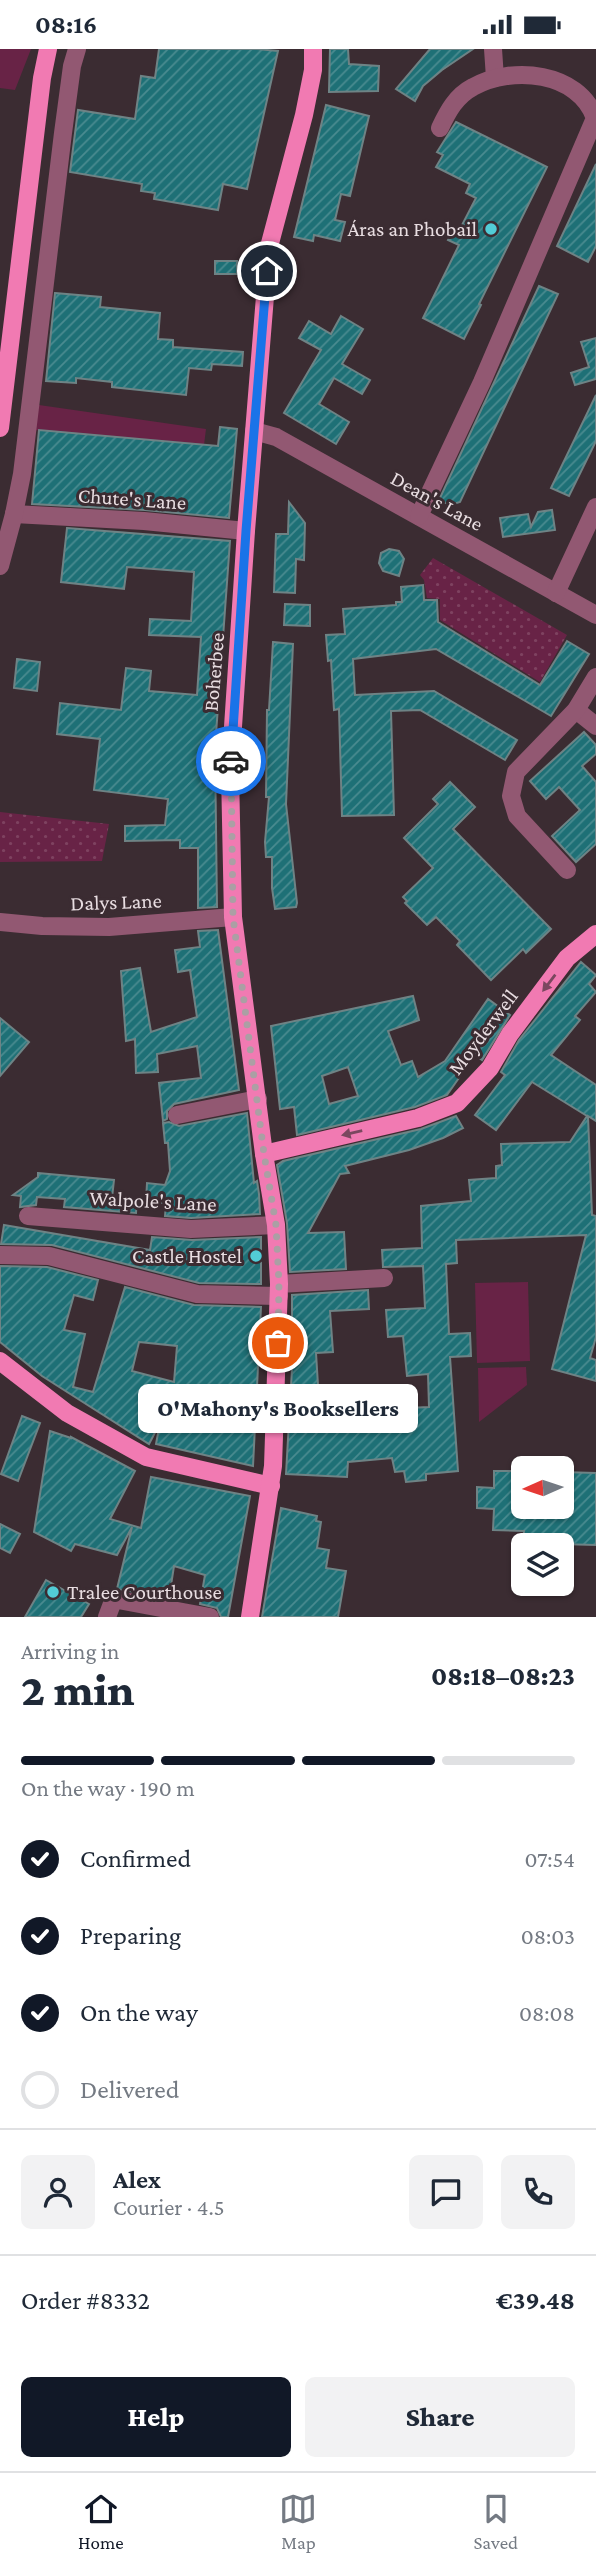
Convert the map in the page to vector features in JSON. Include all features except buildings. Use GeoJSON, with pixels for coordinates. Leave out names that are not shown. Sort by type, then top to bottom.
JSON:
{"type":"FeatureCollection","features":[{"type":"Feature","properties":{"kind":"main road"},"geometry":{"type":"LineString","coordinates":[[0,428],[41,78],[48,49]]}},
{"type":"Feature","properties":{"kind":"main road","name":"Boherbee"},"geometry":{"type":"LineString","coordinates":[[250,1617],[271,1486],[279,1290],[276,1225],[233,917],[230,772],[269,247],[313,70],[313,49]]}},
{"type":"Feature","properties":{"kind":"main road","name":"Moyderwell"},"geometry":{"type":"LineString","coordinates":[[264,1154],[418,1118],[457,1103],[489,1068],[510,1034],[567,958],[596,934]]}},
{"type":"Feature","properties":{"kind":"main road"},"geometry":{"type":"LineString","coordinates":[[0,1361],[67,1413],[146,1457],[271,1486]]}},
{"type":"Feature","properties":{"kind":"street"},"geometry":{"type":"LineString","coordinates":[[0,566],[22,474],[63,133],[72,66],[77,49]]}},
{"type":"Feature","properties":{"kind":"street"},"geometry":{"type":"LineString","coordinates":[[493,49],[495,78]]}},
{"type":"Feature","properties":{"kind":"street"},"geometry":{"type":"LineString","coordinates":[[419,516],[482,382],[595,118],[590,103],[571,88],[550,78],[522,75],[495,78],[472,87],[451,106],[440,128]]}},
{"type":"Feature","properties":{"kind":"street","name":"Dean's Lane"},"geometry":{"type":"LineString","coordinates":[[254,431],[276,437],[596,615]]}},
{"type":"Feature","properties":{"kind":"street"},"geometry":{"type":"LineString","coordinates":[[556,593],[596,507]]}},
{"type":"Feature","properties":{"kind":"street","name":"Chute's Lane"},"geometry":{"type":"LineString","coordinates":[[14,514],[144,521],[246,531]]}},
{"type":"Feature","properties":{"kind":"street"},"geometry":{"type":"LineString","coordinates":[[566,870],[517,816],[511,796],[516,772],[576,710],[596,677]]}},
{"type":"Feature","properties":{"kind":"street"},"geometry":{"type":"LineString","coordinates":[[576,710],[596,726]]}},
{"type":"Feature","properties":{"kind":"street","name":"Dalys Lane"},"geometry":{"type":"LineString","coordinates":[[0,922],[109,927],[233,917]]}},
{"type":"Feature","properties":{"kind":"street"},"geometry":{"type":"LineString","coordinates":[[177,1115],[258,1099]]}},
{"type":"Feature","properties":{"kind":"street","name":"Walpole's Lane"},"geometry":{"type":"LineString","coordinates":[[28,1216],[191,1229],[276,1225]]}},
{"type":"Feature","properties":{"kind":"street"},"geometry":{"type":"LineString","coordinates":[[0,1255],[49,1256],[197,1294],[279,1290],[384,1277]]}},
{"type":"Feature","properties":{"kind":"street"},"geometry":{"type":"LineString","coordinates":[[107,1617],[113,1601],[118,1599],[210,1617]]}},
{"type":"Feature","properties":{"kind":"shaded area"},"geometry":{"type":"Polygon","coordinates":[[[0,49],[31,49],[15,90],[0,88],[0,49]]]}},
{"type":"Feature","properties":{"kind":"shaded area"},"geometry":{"type":"Polygon","coordinates":[[[39,405],[206,429],[204,445],[34,430],[39,405]]]}},
{"type":"Feature","properties":{"kind":"shaded area"},"geometry":{"type":"Polygon","coordinates":[[[433,558],[567,635],[540,682],[440,620],[440,599],[427,598],[424,580],[420,575],[433,558]]]}},
{"type":"Feature","properties":{"kind":"shaded area"},"geometry":{"type":"Polygon","coordinates":[[[0,812],[109,824],[102,861],[0,862],[0,812]]]}},
{"type":"Feature","properties":{"kind":"shaded area"},"geometry":{"type":"Polygon","coordinates":[[[528,1282],[530,1361],[477,1363],[475,1283],[528,1282]]]}},
{"type":"Feature","properties":{"kind":"shaded area"},"geometry":{"type":"Polygon","coordinates":[[[526,1367],[527,1385],[479,1422],[478,1368],[526,1367]]]}},
{"type":"Feature","properties":{"kind":"way so far"},"geometry":{"type":"LineString","coordinates":[[231,761],[233,917],[276,1225],[278,1343]]}},
{"type":"Feature","properties":{"kind":"place","name":"Áras an Phobail"},"geometry":{"type":"Point","coordinates":[491,229]}},
{"type":"Feature","properties":{"kind":"place","name":"Castle Hostel"},"geometry":{"type":"Point","coordinates":[256,1256]}},
{"type":"Feature","properties":{"kind":"place","name":"O'Mahony's Booksellers"},"geometry":{"type":"Point","coordinates":[278,1343]}},
{"type":"Feature","properties":{"kind":"place","name":"Tralee Courthouse"},"geometry":{"type":"Point","coordinates":[53,1592]}},
{"type":"Feature","properties":{"kind":"route"},"geometry":{"type":"LineString","coordinates":[[231,761],[267,271]]}}]}
